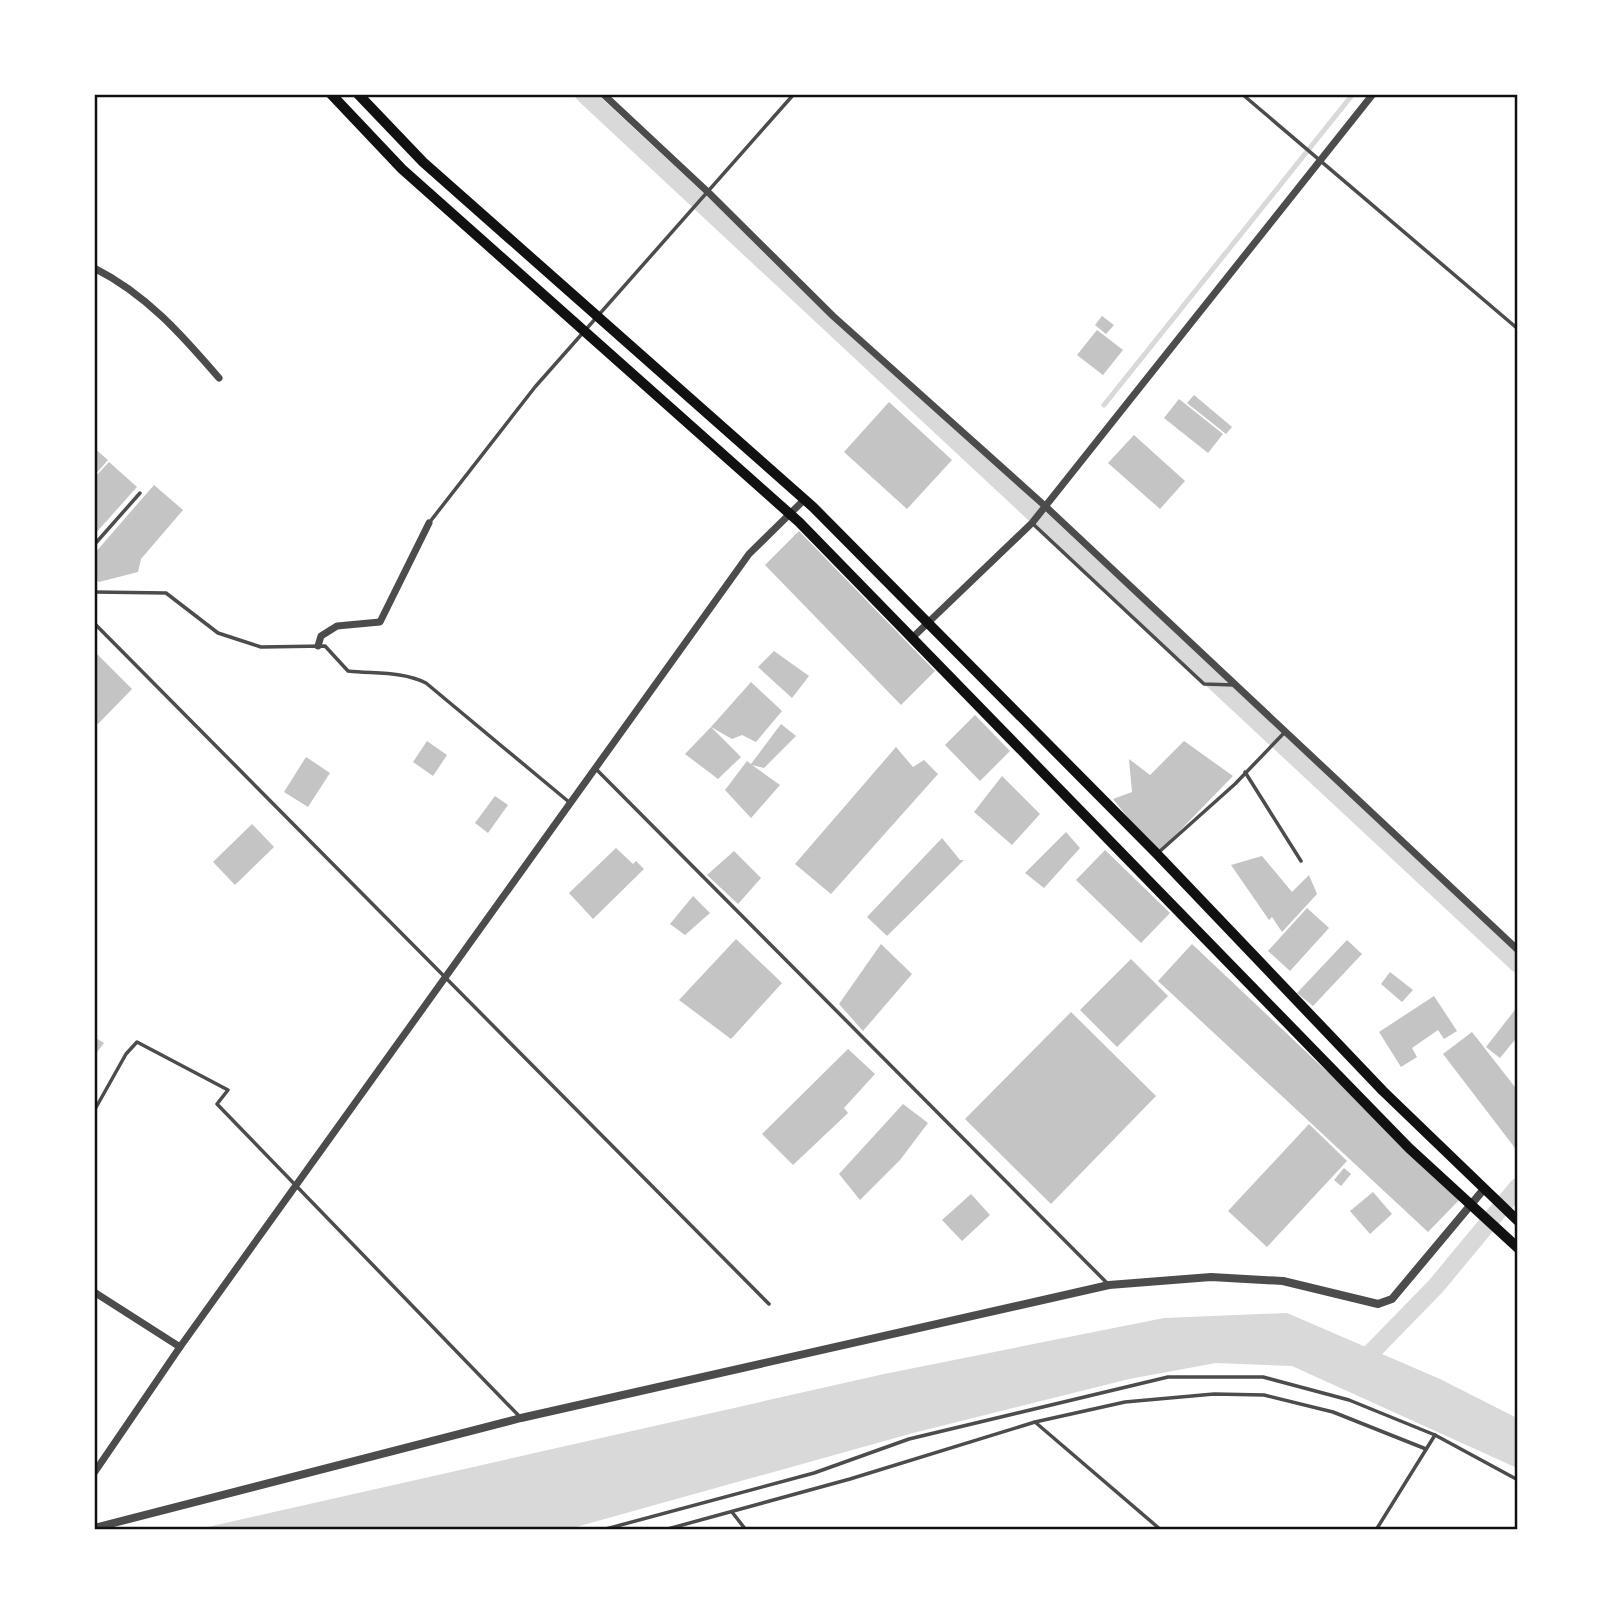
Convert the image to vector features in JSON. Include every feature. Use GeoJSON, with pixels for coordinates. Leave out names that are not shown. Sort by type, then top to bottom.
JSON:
{"type":"FeatureCollection","features":[{"type":"Feature","properties":{"kind":"main road"},"geometry":{"type":"LineString","coordinates":[[331,94],[402,169],[790,515],[1409,1147],[1517,1248]]}},
{"type":"Feature","properties":{"kind":"main road"},"geometry":{"type":"LineString","coordinates":[[358,94],[422,162],[805,499],[1157,854],[1383,1091],[1513,1218]]}},
{"type":"Feature","properties":{"kind":"main road"},"geometry":{"type":"LineString","coordinates":[[1121,850],[1138,836]]}},
{"type":"Feature","properties":{"kind":"main road"},"geometry":{"type":"LineString","coordinates":[[1235,967],[1250,952]]}},
{"type":"Feature","properties":{"kind":"street"},"geometry":{"type":"LineString","coordinates":[[603,94],[710,194],[833,316],[1045,506],[1517,950]]}},
{"type":"Feature","properties":{"kind":"street"},"geometry":{"type":"LineString","coordinates":[[912,638],[1032,523],[1373,94]]}},
{"type":"Feature","properties":{"kind":"street"},"geometry":{"type":"LineString","coordinates":[[94,268],[115,278],[169,320],[219,378]]}},
{"type":"Feature","properties":{"kind":"street"},"geometry":{"type":"LineString","coordinates":[[94,1473],[180,1347],[448,977],[569,802],[748,554],[805,499]]}},
{"type":"Feature","properties":{"kind":"street"},"geometry":{"type":"LineString","coordinates":[[318,646],[321,636],[337,626],[380,622],[429,523]]}},
{"type":"Feature","properties":{"kind":"street"},"geometry":{"type":"LineString","coordinates":[[94,1528],[521,1418],[1109,1285],[1211,1276],[1283,1281],[1378,1304],[1392,1299],[1484,1189]]}},
{"type":"Feature","properties":{"kind":"street"},"geometry":{"type":"LineString","coordinates":[[94,1292],[180,1347]]}},
{"type":"Feature","properties":{"kind":"lane"},"geometry":{"type":"LineString","coordinates":[[429,523],[535,387],[710,194],[794,94]]}},
{"type":"Feature","properties":{"kind":"lane"},"geometry":{"type":"LineString","coordinates":[[1242,94],[1517,329]]}},
{"type":"Feature","properties":{"kind":"lane"},"geometry":{"type":"LineString","coordinates":[[94,545],[140,493]]}},
{"type":"Feature","properties":{"kind":"lane"},"geometry":{"type":"LineString","coordinates":[[1032,523],[1204,684],[1236,685]]}},
{"type":"Feature","properties":{"kind":"lane"},"geometry":{"type":"LineString","coordinates":[[94,592],[166,593],[218,633],[261,647],[325,646],[348,671],[389,676],[408,674],[426,683],[569,802]]}},
{"type":"Feature","properties":{"kind":"lane"},"geometry":{"type":"LineString","coordinates":[[94,623],[448,977],[769,1304]]}},
{"type":"Feature","properties":{"kind":"lane"},"geometry":{"type":"LineString","coordinates":[[1157,854],[1286,730]]}},
{"type":"Feature","properties":{"kind":"lane"},"geometry":{"type":"LineString","coordinates":[[595,768],[1109,1285]]}},
{"type":"Feature","properties":{"kind":"lane"},"geometry":{"type":"LineString","coordinates":[[1245,772],[1301,861]]}},
{"type":"Feature","properties":{"kind":"lane"},"geometry":{"type":"LineString","coordinates":[[94,1111],[126,1054],[137,1042],[229,1090],[217,1104],[521,1418]]}},
{"type":"Feature","properties":{"kind":"lane"},"geometry":{"type":"LineString","coordinates":[[602,1530],[814,1473],[909,1439],[1168,1377],[1263,1377],[1349,1400],[1435,1435],[1517,1480]]}},
{"type":"Feature","properties":{"kind":"lane"},"geometry":{"type":"LineString","coordinates":[[664,1530],[1035,1422],[1125,1402],[1214,1394],[1264,1395],[1333,1412],[1426,1449]]}},
{"type":"Feature","properties":{"kind":"lane"},"geometry":{"type":"LineString","coordinates":[[1035,1422],[1161,1530]]}},
{"type":"Feature","properties":{"kind":"lane"},"geometry":{"type":"LineString","coordinates":[[1376,1530],[1435,1435]]}},
{"type":"Feature","properties":{"kind":"lane"},"geometry":{"type":"LineString","coordinates":[[732,1512],[746,1530]]}},
{"type":"Feature","properties":{"kind":"shaded area"},"geometry":{"type":"Polygon","coordinates":[[[1287,1313],[1440,1379],[1517,1418],[1517,1468],[1292,1366],[1216,1363],[1129,1379],[913,1433],[569,1529],[199,1529],[884,1374],[1164,1318],[1287,1313]]]}},
{"type":"Feature","properties":{"kind":"building"},"geometry":{"type":"Polygon","coordinates":[[[1102,316],[1114,325],[1106,334],[1095,325],[1102,316]]]}},
{"type":"Feature","properties":{"kind":"building"},"geometry":{"type":"Polygon","coordinates":[[[1097,330],[1123,350],[1103,375],[1077,355],[1097,330]]]}},
{"type":"Feature","properties":{"kind":"building"},"geometry":{"type":"Polygon","coordinates":[[[1194,395],[1232,427],[1226,434],[1187,403],[1194,395]]]}},
{"type":"Feature","properties":{"kind":"building"},"geometry":{"type":"Polygon","coordinates":[[[1179,399],[1223,434],[1208,453],[1164,418],[1179,399]]]}},
{"type":"Feature","properties":{"kind":"building"},"geometry":{"type":"Polygon","coordinates":[[[889,402],[952,460],[907,509],[844,452],[889,402]]]}},
{"type":"Feature","properties":{"kind":"building"},"geometry":{"type":"Polygon","coordinates":[[[1134,435],[1185,481],[1160,509],[1108,463],[1134,435]]]}},
{"type":"Feature","properties":{"kind":"building"},"geometry":{"type":"Polygon","coordinates":[[[94,448],[108,460],[94,476],[94,448]]]}},
{"type":"Feature","properties":{"kind":"building"},"geometry":{"type":"Polygon","coordinates":[[[109,462],[137,487],[94,535],[94,478],[109,462]]]}},
{"type":"Feature","properties":{"kind":"building"},"geometry":{"type":"Polygon","coordinates":[[[154,485],[183,510],[141,559],[138,572],[99,582],[94,578],[94,554],[154,485]]]}},
{"type":"Feature","properties":{"kind":"building"},"geometry":{"type":"Polygon","coordinates":[[[799,531],[935,671],[901,705],[765,565],[799,531]]]}},
{"type":"Feature","properties":{"kind":"building"},"geometry":{"type":"Polygon","coordinates":[[[94,651],[132,689],[98,724],[94,720],[94,651]]]}},
{"type":"Feature","properties":{"kind":"building"},"geometry":{"type":"Polygon","coordinates":[[[774,651],[809,676],[792,698],[758,667],[774,651]]]}},
{"type":"Feature","properties":{"kind":"building"},"geometry":{"type":"Polygon","coordinates":[[[751,682],[782,711],[756,742],[742,735],[732,739],[711,727],[751,682]]]}},
{"type":"Feature","properties":{"kind":"building"},"geometry":{"type":"Polygon","coordinates":[[[975,715],[1010,751],[980,781],[945,745],[975,715]]]}},
{"type":"Feature","properties":{"kind":"building"},"geometry":{"type":"Polygon","coordinates":[[[781,724],[796,736],[764,768],[752,765],[780,785],[751,818],[725,790],[747,761],[751,764],[781,724]]]}},
{"type":"Feature","properties":{"kind":"building"},"geometry":{"type":"Polygon","coordinates":[[[711,727],[741,757],[718,779],[685,754],[711,727]]]}},
{"type":"Feature","properties":{"kind":"building"},"geometry":{"type":"Polygon","coordinates":[[[427,741],[447,755],[433,776],[413,762],[427,741]]]}},
{"type":"Feature","properties":{"kind":"building"},"geometry":{"type":"Polygon","coordinates":[[[1184,741],[1233,776],[1157,854],[1113,799],[1132,792],[1129,759],[1150,775],[1184,741]]]}},
{"type":"Feature","properties":{"kind":"building"},"geometry":{"type":"Polygon","coordinates":[[[896,747],[913,767],[924,760],[938,774],[831,894],[795,864],[896,747]]]}},
{"type":"Feature","properties":{"kind":"building"},"geometry":{"type":"Polygon","coordinates":[[[306,757],[330,773],[308,807],[284,792],[306,757]]]}},
{"type":"Feature","properties":{"kind":"building"},"geometry":{"type":"Polygon","coordinates":[[[1002,776],[1040,814],[1012,845],[974,812],[1002,776]]]}},
{"type":"Feature","properties":{"kind":"building"},"geometry":{"type":"Polygon","coordinates":[[[495,796],[508,805],[488,833],[475,823],[495,796]]]}},
{"type":"Feature","properties":{"kind":"building"},"geometry":{"type":"Polygon","coordinates":[[[252,824],[274,847],[235,885],[213,862],[252,824]]]}},
{"type":"Feature","properties":{"kind":"building"},"geometry":{"type":"Polygon","coordinates":[[[1066,832],[1080,848],[1044,888],[1025,873],[1066,832]]]}},
{"type":"Feature","properties":{"kind":"building"},"geometry":{"type":"Polygon","coordinates":[[[942,838],[960,860],[964,860],[887,936],[867,917],[942,838]]]}},
{"type":"Feature","properties":{"kind":"building"},"geometry":{"type":"Polygon","coordinates":[[[616,848],[633,864],[636,861],[644,869],[593,919],[569,893],[616,848]]]}},
{"type":"Feature","properties":{"kind":"building"},"geometry":{"type":"Polygon","coordinates":[[[1105,850],[1170,913],[1141,943],[1076,880],[1105,850]]]}},
{"type":"Feature","properties":{"kind":"building"},"geometry":{"type":"Polygon","coordinates":[[[734,851],[761,878],[738,904],[707,875],[734,851]]]}},
{"type":"Feature","properties":{"kind":"building"},"geometry":{"type":"Polygon","coordinates":[[[1262,856],[1292,892],[1309,875],[1317,894],[1282,932],[1272,917],[1269,920],[1231,865],[1262,856]]]}},
{"type":"Feature","properties":{"kind":"building"},"geometry":{"type":"Polygon","coordinates":[[[693,896],[710,913],[685,935],[670,924],[693,896]]]}},
{"type":"Feature","properties":{"kind":"building"},"geometry":{"type":"Polygon","coordinates":[[[1307,908],[1329,928],[1290,971],[1268,951],[1307,908]]]}},
{"type":"Feature","properties":{"kind":"building"},"geometry":{"type":"Polygon","coordinates":[[[736,939],[782,983],[731,1039],[679,1000],[736,939]]]}},
{"type":"Feature","properties":{"kind":"building"},"geometry":{"type":"Polygon","coordinates":[[[1347,940],[1362,954],[1313,1006],[1297,993],[1347,940]]]}},
{"type":"Feature","properties":{"kind":"building"},"geometry":{"type":"Polygon","coordinates":[[[881,944],[912,974],[863,1031],[839,1004],[881,944]]]}},
{"type":"Feature","properties":{"kind":"building"},"geometry":{"type":"Polygon","coordinates":[[[1192,944],[1461,1198],[1428,1232],[1158,981],[1192,944]]]}},
{"type":"Feature","properties":{"kind":"building"},"geometry":{"type":"Polygon","coordinates":[[[1131,959],[1168,996],[1117,1047],[1080,1010],[1131,959]]]}},
{"type":"Feature","properties":{"kind":"building"},"geometry":{"type":"Polygon","coordinates":[[[1390,972],[1413,990],[1402,1002],[1381,984],[1390,972]]]}},
{"type":"Feature","properties":{"kind":"building"},"geometry":{"type":"Polygon","coordinates":[[[1434,996],[1457,1031],[1444,1039],[1438,1030],[1412,1048],[1417,1057],[1401,1067],[1379,1032],[1434,996]]]}},
{"type":"Feature","properties":{"kind":"building"},"geometry":{"type":"Polygon","coordinates":[[[1518,1006],[1518,1036],[1500,1058],[1486,1047],[1518,1006]]]}},
{"type":"Feature","properties":{"kind":"building"},"geometry":{"type":"Polygon","coordinates":[[[1071,1012],[1156,1096],[1051,1204],[965,1119],[1071,1012]]]}},
{"type":"Feature","properties":{"kind":"building"},"geometry":{"type":"Polygon","coordinates":[[[1472,1032],[1518,1091],[1515,1148],[1443,1054],[1472,1032]]]}},
{"type":"Feature","properties":{"kind":"building"},"geometry":{"type":"Polygon","coordinates":[[[94,1037],[104,1043],[94,1056],[94,1037]]]}},
{"type":"Feature","properties":{"kind":"building"},"geometry":{"type":"Polygon","coordinates":[[[848,1049],[875,1074],[844,1108],[848,1113],[793,1165],[762,1134],[848,1049]]]}},
{"type":"Feature","properties":{"kind":"building"},"geometry":{"type":"Polygon","coordinates":[[[903,1104],[928,1123],[900,1160],[860,1200],[839,1174],[903,1104]]]}},
{"type":"Feature","properties":{"kind":"building"},"geometry":{"type":"Polygon","coordinates":[[[1309,1124],[1347,1161],[1267,1247],[1228,1211],[1309,1124]]]}},
{"type":"Feature","properties":{"kind":"building"},"geometry":{"type":"Polygon","coordinates":[[[1344,1168],[1351,1174],[1341,1186],[1334,1180],[1344,1168]]]}},
{"type":"Feature","properties":{"kind":"building"},"geometry":{"type":"Polygon","coordinates":[[[1373,1192],[1392,1214],[1370,1234],[1350,1211],[1373,1192]]]}},
{"type":"Feature","properties":{"kind":"building"},"geometry":{"type":"Polygon","coordinates":[[[971,1194],[990,1215],[962,1241],[942,1220],[971,1194]]]}},
{"type":"Feature","properties":{"kind":"waterway"},"geometry":{"type":"LineString","coordinates":[[584,94],[1518,964]]}},
{"type":"Feature","properties":{"kind":"waterway"},"geometry":{"type":"LineString","coordinates":[[1104,405],[1353,94]]}},
{"type":"Feature","properties":{"kind":"waterway"},"geometry":{"type":"LineString","coordinates":[[1357,1367],[1436,1286],[1518,1187]]}}]}
